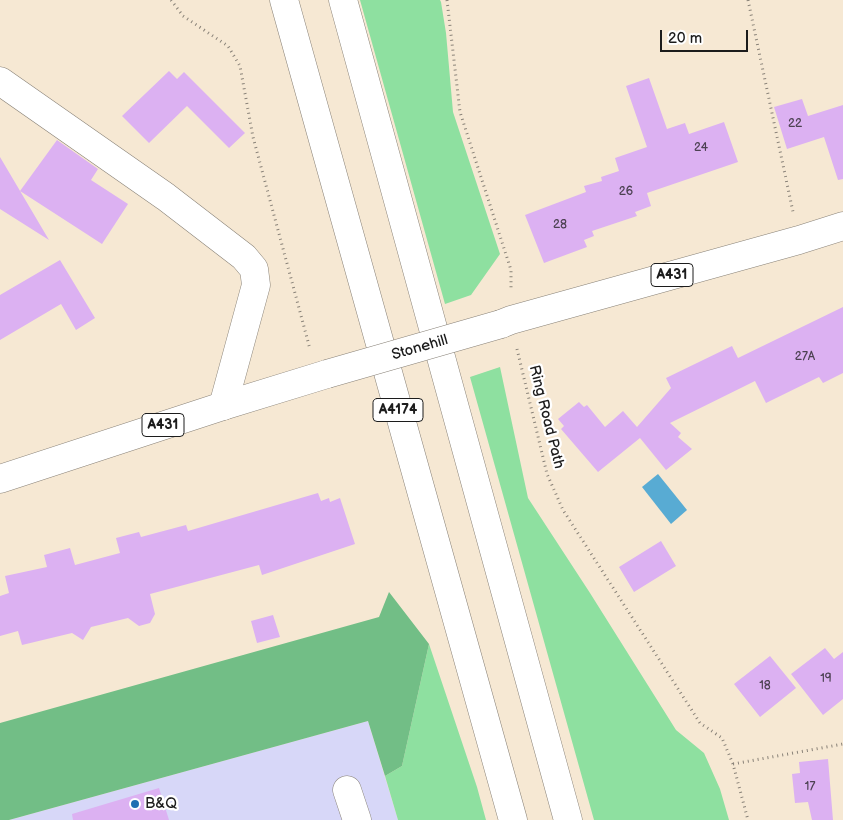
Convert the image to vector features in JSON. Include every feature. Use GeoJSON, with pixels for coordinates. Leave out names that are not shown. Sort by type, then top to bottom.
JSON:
{"type":"FeatureCollection","features":[{"type":"Feature","properties":{"kind":"main road","name":"A4174"},"geometry":{"type":"LineString","coordinates":[[284,0],[513,820]]}},
{"type":"Feature","properties":{"kind":"main road"},"geometry":{"type":"LineString","coordinates":[[343,0],[568,820]]}},
{"type":"Feature","properties":{"kind":"main road"},"geometry":{"type":"LineString","coordinates":[[0,81],[166,197],[244,257],[254,269],[256,285],[222,406]]}},
{"type":"Feature","properties":{"kind":"main road","name":"Stonehill"},"geometry":{"type":"LineString","coordinates":[[0,479],[222,406],[506,322],[843,226]]}},
{"type":"Feature","properties":{"kind":"main road"},"geometry":{"type":"LineString","coordinates":[[347,790],[357,820]]}},
{"type":"Feature","properties":{"kind":"path"},"geometry":{"type":"LineString","coordinates":[[171,0],[184,16],[228,46],[240,66],[252,138],[322,376]]}},
{"type":"Feature","properties":{"kind":"path","name":"Ring Road Path"},"geometry":{"type":"LineString","coordinates":[[447,0],[460,112],[511,270],[506,322],[547,474],[564,510],[700,723],[722,738],[733,764],[748,820]]}},
{"type":"Feature","properties":{"kind":"path"},"geometry":{"type":"LineString","coordinates":[[748,0],[799,240]]}},
{"type":"Feature","properties":{"kind":"path"},"geometry":{"type":"LineString","coordinates":[[733,764],[843,744]]}},
{"type":"Feature","properties":{"kind":"shaded area"},"geometry":{"type":"Polygon","coordinates":[[[368,721],[398,820],[9,820],[368,721]]]}},
{"type":"Feature","properties":{"kind":"green space"},"geometry":{"type":"Polygon","coordinates":[[[360,0],[440,0],[441,2],[446,33],[453,112],[500,254],[471,295],[445,304],[360,0]]]}},
{"type":"Feature","properties":{"kind":"green space"},"geometry":{"type":"Polygon","coordinates":[[[500,367],[528,498],[676,730],[704,753],[720,789],[729,820],[594,820],[470,377],[500,367]]]}},
{"type":"Feature","properties":{"kind":"green space"},"geometry":{"type":"Polygon","coordinates":[[[389,592],[429,644],[402,766],[385,776],[368,721],[9,820],[0,820],[0,723],[379,617],[389,592]]]}},
{"type":"Feature","properties":{"kind":"green space"},"geometry":{"type":"Polygon","coordinates":[[[429,644],[477,787],[486,820],[398,820],[385,776],[402,766],[429,644]]]}},
{"type":"Feature","properties":{"kind":"water"},"geometry":{"type":"Polygon","coordinates":[[[658,474],[687,510],[671,524],[642,487],[658,474]]]}},
{"type":"Feature","properties":{"kind":"building"},"geometry":{"type":"Polygon","coordinates":[[[169,71],[177,79],[184,72],[245,133],[229,148],[187,106],[149,143],[122,116],[169,71]]]}},
{"type":"Feature","properties":{"kind":"building"},"geometry":{"type":"Polygon","coordinates":[[[649,78],[667,129],[685,123],[689,134],[724,122],[738,162],[647,193],[651,206],[635,212],[637,216],[592,231],[594,236],[584,240],[587,247],[544,263],[525,215],[586,192],[584,186],[602,181],[601,177],[619,171],[615,158],[647,147],[626,86],[649,78]]]}},
{"type":"Feature","properties":{"kind":"building"},"geometry":{"type":"Polygon","coordinates":[[[802,99],[808,116],[843,105],[843,179],[838,180],[824,137],[787,149],[774,107],[802,99]]]}},
{"type":"Feature","properties":{"kind":"building"},"geometry":{"type":"Polygon","coordinates":[[[57,140],[98,169],[91,180],[128,204],[102,244],[20,191],[57,140]]]}},
{"type":"Feature","properties":{"kind":"building"},"geometry":{"type":"Polygon","coordinates":[[[0,157],[49,240],[0,209],[0,157]]]}},
{"type":"Feature","properties":{"kind":"building"},"geometry":{"type":"Polygon","coordinates":[[[60,260],[95,318],[76,330],[61,304],[0,340],[0,295],[60,260]]]}},
{"type":"Feature","properties":{"kind":"building"},"geometry":{"type":"Polygon","coordinates":[[[843,307],[843,373],[823,383],[819,377],[766,403],[755,381],[670,423],[681,433],[678,437],[692,449],[666,470],[640,438],[598,472],[561,429],[564,426],[558,419],[579,402],[584,407],[587,405],[605,427],[623,411],[637,427],[671,388],[666,378],[732,346],[738,358],[843,307]]]}},
{"type":"Feature","properties":{"kind":"building"},"geometry":{"type":"Polygon","coordinates":[[[318,493],[321,501],[329,498],[330,502],[340,498],[355,544],[262,575],[259,565],[150,594],[155,614],[150,623],[139,626],[128,618],[91,627],[83,640],[72,633],[22,645],[18,631],[0,636],[0,596],[9,593],[5,576],[47,567],[44,555],[70,548],[75,565],[120,553],[116,538],[139,532],[141,537],[186,525],[188,531],[318,493]]]}},
{"type":"Feature","properties":{"kind":"building"},"geometry":{"type":"Polygon","coordinates":[[[661,541],[676,566],[634,592],[619,567],[661,541]]]}},
{"type":"Feature","properties":{"kind":"building"},"geometry":{"type":"Polygon","coordinates":[[[273,615],[280,637],[257,643],[251,621],[273,615]]]}},
{"type":"Feature","properties":{"kind":"building"},"geometry":{"type":"Polygon","coordinates":[[[825,648],[834,659],[843,652],[843,699],[823,715],[791,674],[825,648]]]}},
{"type":"Feature","properties":{"kind":"building"},"geometry":{"type":"Polygon","coordinates":[[[770,656],[796,688],[760,717],[734,684],[770,656]]]}},
{"type":"Feature","properties":{"kind":"building"},"geometry":{"type":"Polygon","coordinates":[[[828,759],[833,820],[812,820],[808,802],[795,803],[792,774],[800,773],[799,762],[828,759]]]}},
{"type":"Feature","properties":{"kind":"building","name":"B&Q"},"geometry":{"type":"Polygon","coordinates":[[[159,788],[169,820],[73,820],[72,814],[159,788]]]}},
{"type":"Feature","properties":{"kind":"place","name":"B&Q"},"geometry":{"type":"Point","coordinates":[135,804]}}]}
